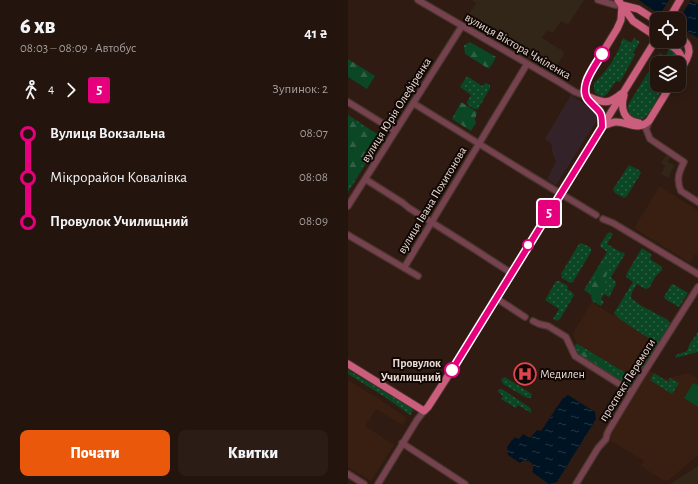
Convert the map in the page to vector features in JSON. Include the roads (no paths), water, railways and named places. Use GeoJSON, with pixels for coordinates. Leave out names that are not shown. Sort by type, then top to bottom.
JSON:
{"type":"FeatureCollection","features":[{"type":"Feature","properties":{"kind":"main road"},"geometry":{"type":"LineString","coordinates":[[673,12],[680,0]]}},
{"type":"Feature","properties":{"kind":"main road"},"geometry":{"type":"LineString","coordinates":[[620,2],[638,9],[650,17]]}},
{"type":"Feature","properties":{"kind":"main road"},"geometry":{"type":"LineString","coordinates":[[620,2],[630,17],[637,24],[650,32]]}},
{"type":"Feature","properties":{"kind":"main road"},"geometry":{"type":"LineString","coordinates":[[618,29],[621,20],[620,2]]}},
{"type":"Feature","properties":{"kind":"main road"},"geometry":{"type":"LineString","coordinates":[[602,127],[600,112],[586,96],[585,89],[587,78],[621,25],[629,22],[637,24]]}},
{"type":"Feature","properties":{"kind":"main road"},"geometry":{"type":"LineString","coordinates":[[686,43],[689,48],[689,52],[686,60]]}},
{"type":"Feature","properties":{"kind":"main road"},"geometry":{"type":"LineString","coordinates":[[348,364],[424,411],[428,407],[650,48]]}},
{"type":"Feature","properties":{"kind":"main road"},"geometry":{"type":"LineString","coordinates":[[674,48],[680,52],[682,56]]}},
{"type":"Feature","properties":{"kind":"main road"},"geometry":{"type":"LineString","coordinates":[[586,96],[598,101],[607,102],[625,91]]}},
{"type":"Feature","properties":{"kind":"main road"},"geometry":{"type":"LineString","coordinates":[[625,91],[622,105],[626,117],[637,123],[649,121]]}},
{"type":"Feature","properties":{"kind":"main road"},"geometry":{"type":"LineString","coordinates":[[602,127],[615,122],[630,126],[642,126],[649,121],[667,92]]}},
{"type":"Feature","properties":{"kind":"street","name":"вулиця Віктора Чміленка"},"geometry":{"type":"LineString","coordinates":[[418,0],[574,91],[586,96]]}},
{"type":"Feature","properties":{"kind":"street"},"geometry":{"type":"LineString","coordinates":[[598,0],[614,5],[620,2]]}},
{"type":"Feature","properties":{"kind":"street","name":"вулиця Юрія Олефіренка"},"geometry":{"type":"LineString","coordinates":[[348,206],[462,26]]}},
{"type":"Feature","properties":{"kind":"street","name":"вулиця Івана Похитонова"},"geometry":{"type":"LineString","coordinates":[[404,268],[527,64]]}},
{"type":"Feature","properties":{"kind":"street"},"geometry":{"type":"LineString","coordinates":[[348,102],[395,132]]}},
{"type":"Feature","properties":{"kind":"street","name":"вулиця Івана Похитонова"},"geometry":{"type":"LineString","coordinates":[[413,104],[561,194]]}},
{"type":"Feature","properties":{"kind":"street"},"geometry":{"type":"LineString","coordinates":[[649,121],[646,129],[650,139],[684,162],[678,174],[681,191],[698,202]]}},
{"type":"Feature","properties":{"kind":"street"},"geometry":{"type":"LineString","coordinates":[[365,179],[511,273]]}},
{"type":"Feature","properties":{"kind":"street"},"geometry":{"type":"LineString","coordinates":[[561,194],[596,215]]}},
{"type":"Feature","properties":{"kind":"street"},"geometry":{"type":"LineString","coordinates":[[603,219],[613,223],[698,274]]}},
{"type":"Feature","properties":{"kind":"street"},"geometry":{"type":"LineString","coordinates":[[348,235],[418,276]]}},
{"type":"Feature","properties":{"kind":"street","name":"проспект Перемоги"},"geometry":{"type":"LineString","coordinates":[[576,484],[598,448],[606,439],[609,430],[632,392],[698,287]]}},
{"type":"Feature","properties":{"kind":"street"},"geometry":{"type":"LineString","coordinates":[[496,298],[525,316]]}},
{"type":"Feature","properties":{"kind":"street"},"geometry":{"type":"LineString","coordinates":[[533,321],[548,326],[566,337],[575,356],[632,392]]}},
{"type":"Feature","properties":{"kind":"street"},"geometry":{"type":"LineString","coordinates":[[378,484],[402,443],[424,411]]}},
{"type":"Feature","properties":{"kind":"street"},"geometry":{"type":"LineString","coordinates":[[402,443],[465,484]]}},
{"type":"Feature","properties":{"kind":"street"},"geometry":{"type":"LineString","coordinates":[[348,474],[364,484]]}},
{"type":"Feature","properties":{"kind":"water"},"geometry":{"type":"Polygon","coordinates":[[[639,0],[691,0],[698,4],[698,38],[686,31],[686,12],[656,12],[639,0]]]}},
{"type":"Feature","properties":{"kind":"water"},"geometry":{"type":"Polygon","coordinates":[[[568,395],[595,412],[596,419],[557,482],[549,484],[532,472],[533,466],[530,462],[522,461],[520,463],[508,455],[507,447],[514,437],[519,439],[523,434],[530,438],[537,430],[541,431],[563,398],[568,395]]]}},
{"type":"Feature","properties":{"kind":"place","name":"Провулок Училищний"},"geometry":{"type":"Point","coordinates":[452,370]}},
{"type":"Feature","properties":{"kind":"place","name":"Медилен"},"geometry":{"type":"Point","coordinates":[525,374]}}]}
